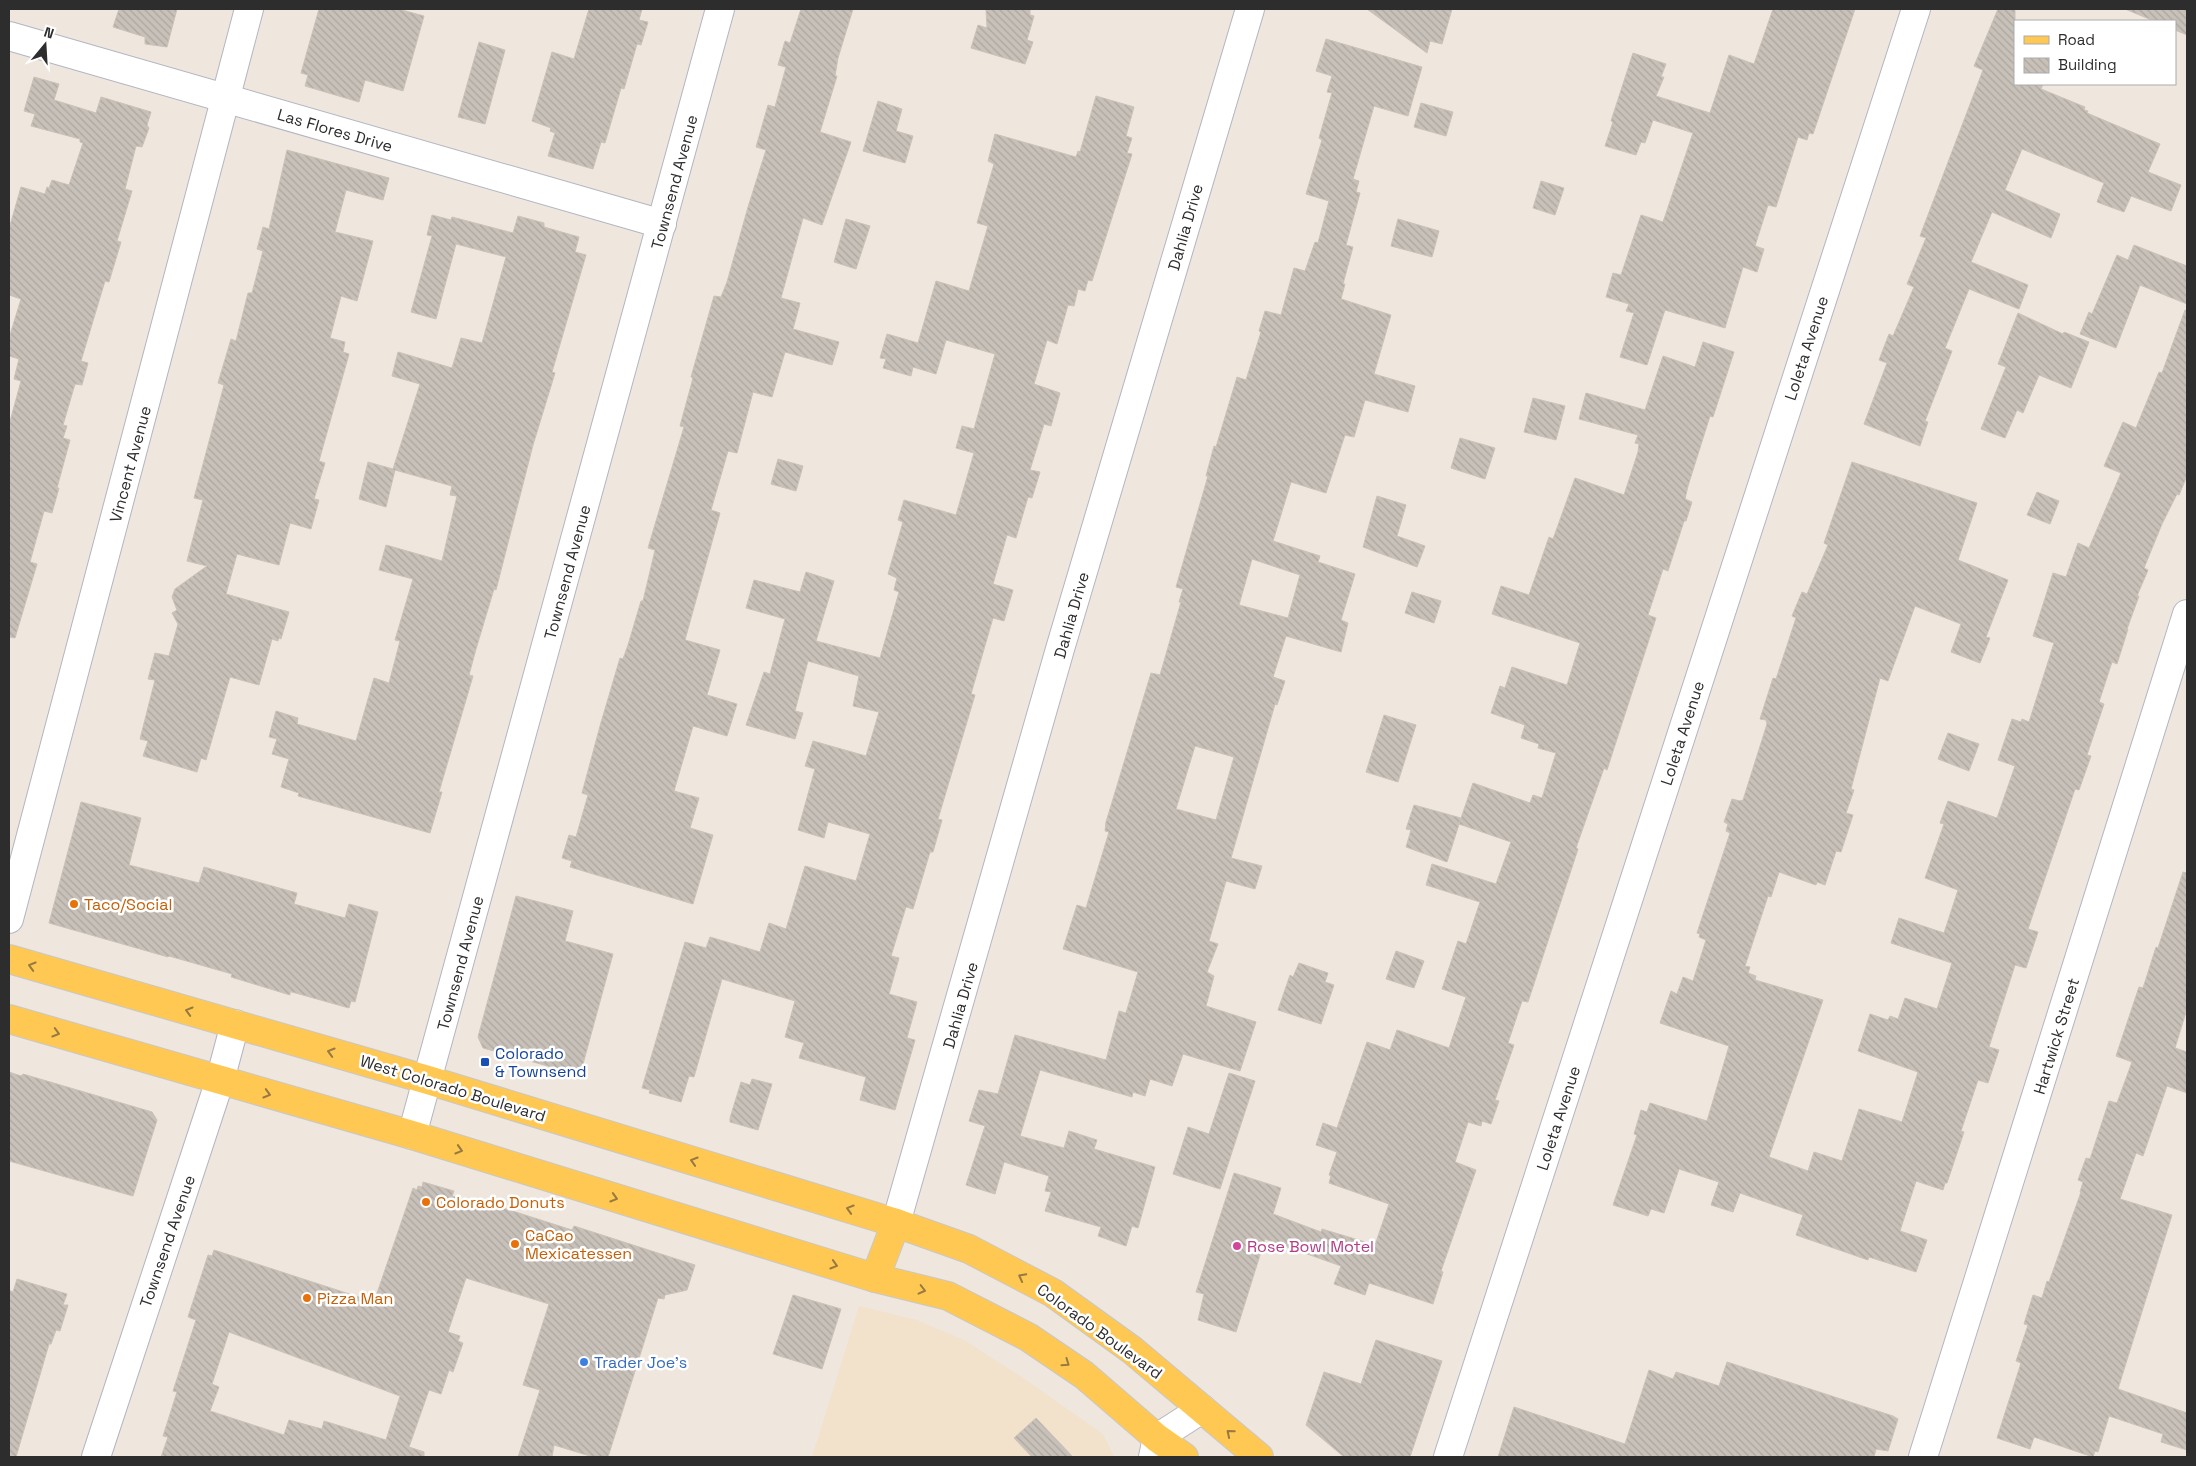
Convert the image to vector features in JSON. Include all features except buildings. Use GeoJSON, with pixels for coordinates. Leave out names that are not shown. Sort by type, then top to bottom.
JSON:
{"type":"FeatureCollection","features":[{"type":"Feature","properties":{"kind":"main road","name":"West Colorado Boulevard"},"geometry":{"type":"LineString","coordinates":[[9,959],[428,1080],[896,1223]]}},
{"type":"Feature","properties":{"kind":"main road"},"geometry":{"type":"LineString","coordinates":[[9,1019],[412,1136],[875,1278],[948,1296],[1028,1337],[1084,1375],[1155,1448],[1184,1457]]}},
{"type":"Feature","properties":{"kind":"main road"},"geometry":{"type":"LineString","coordinates":[[875,1278],[896,1223]]}},
{"type":"Feature","properties":{"kind":"main road","name":"Colorado Boulevard"},"geometry":{"type":"LineString","coordinates":[[896,1223],[969,1248],[1053,1293],[1132,1350],[1259,1457]]}},
{"type":"Feature","properties":{"kind":"street","name":"Vincent Avenue"},"geometry":{"type":"LineString","coordinates":[[9,918],[249,9]]}},
{"type":"Feature","properties":{"kind":"street","name":"Townsend Avenue"},"geometry":{"type":"LineString","coordinates":[[412,1136],[720,9]]}},
{"type":"Feature","properties":{"kind":"street","name":"Dahlia Drive"},"geometry":{"type":"LineString","coordinates":[[896,1223],[912,1174],[1063,640],[1250,9]]}},
{"type":"Feature","properties":{"kind":"street","name":"Loleta Avenue"},"geometry":{"type":"LineString","coordinates":[[1448,1457],[1916,9]]}},
{"type":"Feature","properties":{"kind":"street","name":"Las Flores Drive"},"geometry":{"type":"LineString","coordinates":[[9,36],[662,224]]}},
{"type":"Feature","properties":{"kind":"street","name":"Hartwick Street"},"geometry":{"type":"LineString","coordinates":[[1923,1457],[2187,614]]}},
{"type":"Feature","properties":{"kind":"street","name":"Townsend Avenue"},"geometry":{"type":"LineString","coordinates":[[96,1457],[220,1080],[235,1024]]}},
{"type":"Feature","properties":{"kind":"street"},"geometry":{"type":"LineString","coordinates":[[1155,1448],[1202,1409]]}},
{"type":"Feature","properties":{"kind":"shaded area"},"geometry":{"type":"Polygon","coordinates":[[[859,1306],[917,1320],[964,1340],[1022,1377],[1103,1434],[1114,1457],[812,1457],[859,1306]]]}},
{"type":"Feature","properties":{"kind":"place","name":"Taco/Social"},"geometry":{"type":"Point","coordinates":[74,904]}},
{"type":"Feature","properties":{"kind":"place","name":"Colorado & Townsend"},"geometry":{"type":"Point","coordinates":[485,1062]}},
{"type":"Feature","properties":{"kind":"place","name":"Colorado Donuts"},"geometry":{"type":"Point","coordinates":[426,1202]}},
{"type":"Feature","properties":{"kind":"place","name":"CaCao Mexicatessen"},"geometry":{"type":"Point","coordinates":[515,1244]}},
{"type":"Feature","properties":{"kind":"place","name":"Rose Bowl Motel"},"geometry":{"type":"Point","coordinates":[1237,1246]}},
{"type":"Feature","properties":{"kind":"place","name":"Pizza Man"},"geometry":{"type":"Point","coordinates":[307,1298]}},
{"type":"Feature","properties":{"kind":"place","name":"Trader Joe's"},"geometry":{"type":"Point","coordinates":[584,1362]}}]}
